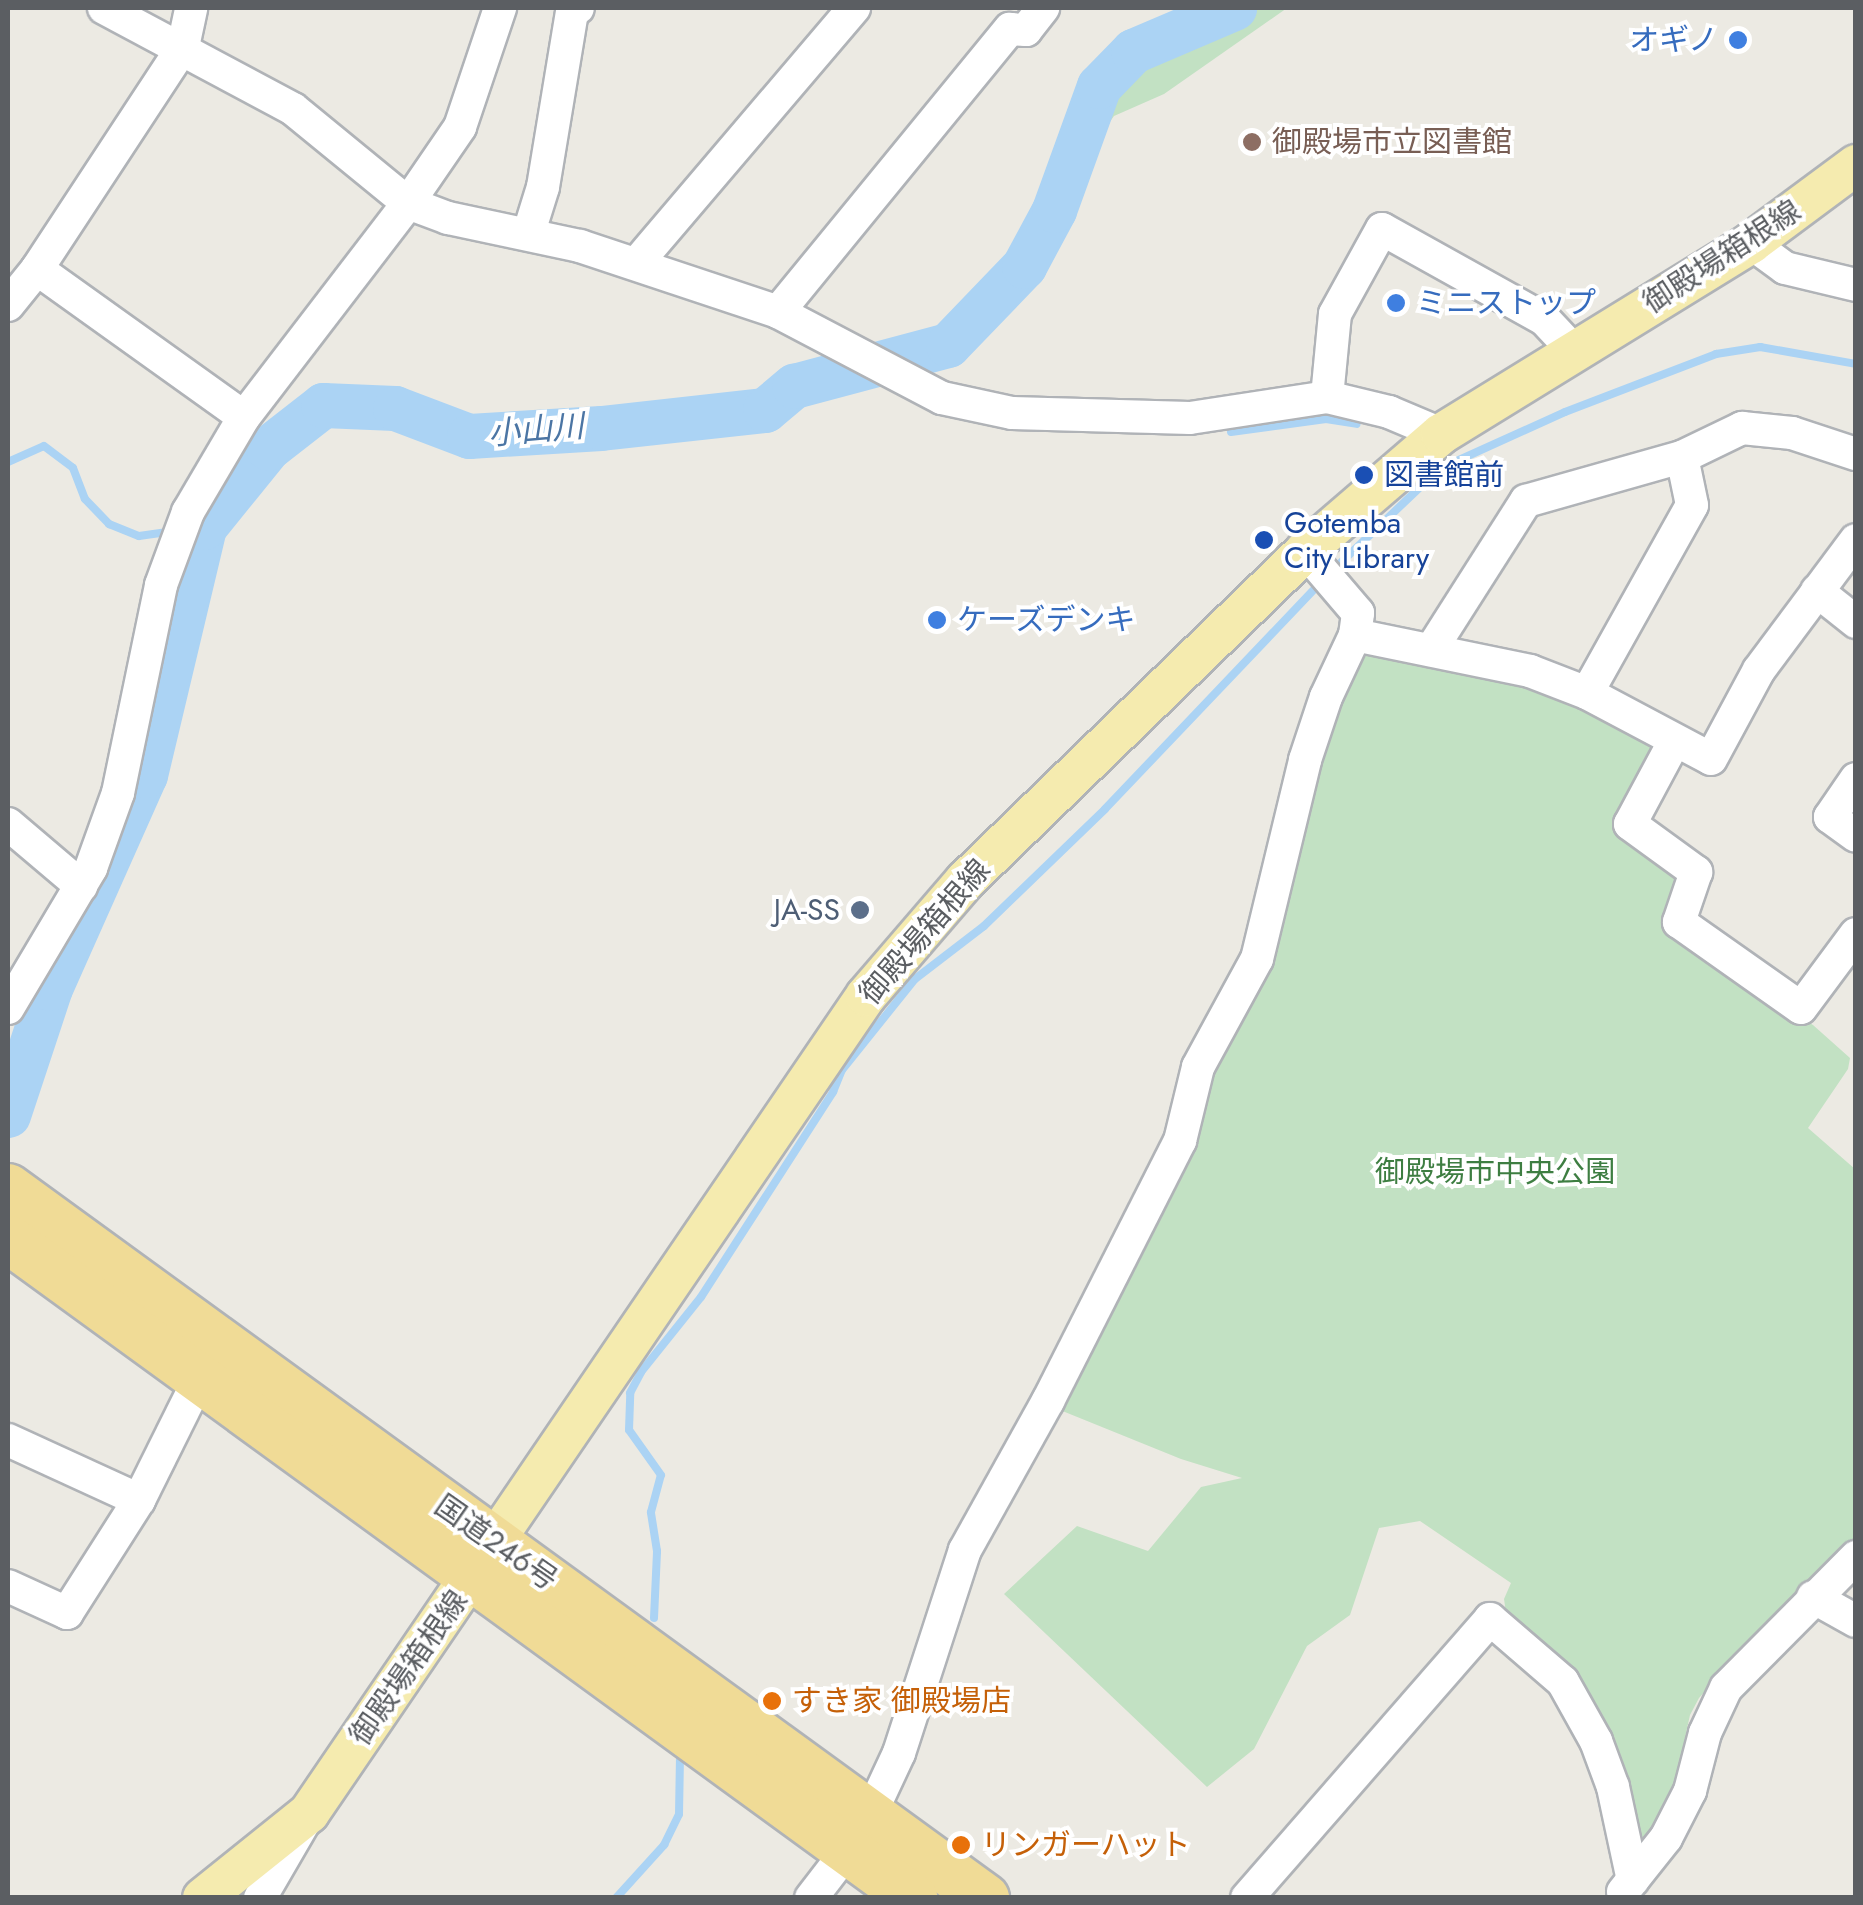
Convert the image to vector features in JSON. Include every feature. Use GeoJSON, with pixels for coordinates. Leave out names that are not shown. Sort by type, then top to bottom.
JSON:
{"type":"FeatureCollection","features":[{"type":"Feature","properties":{"kind":"highway","name":"国道246号"},"geometry":{"type":"LineString","coordinates":[[8,1188],[484,1558],[859,1832],[985,1898]]}},
{"type":"Feature","properties":{"kind":"highway","name":"国道246号"},"geometry":{"type":"LineString","coordinates":[[8,1239],[199,1379],[484,1558]]}},
{"type":"Feature","properties":{"kind":"highway","name":"国道246号"},"geometry":{"type":"LineString","coordinates":[[859,1832],[913,1898]]}},
{"type":"Feature","properties":{"kind":"main road","name":"御殿場箱根線"},"geometry":{"type":"LineString","coordinates":[[203,1898],[309,1813],[866,996],[965,882],[1305,551],[1442,434],[1751,243],[1856,165]]}},
{"type":"Feature","properties":{"kind":"street"},"geometry":{"type":"LineString","coordinates":[[104,8],[292,109],[408,203],[448,218],[528,232],[636,263],[778,312],[912,384],[975,406],[1012,413],[1190,418],[1327,397],[1388,412],[1442,434]]}},
{"type":"Feature","properties":{"kind":"street"},"geometry":{"type":"LineString","coordinates":[[8,305],[36,269],[182,47],[191,8]]}},
{"type":"Feature","properties":{"kind":"street"},"geometry":{"type":"LineString","coordinates":[[8,1008],[81,886],[118,794],[172,546],[188,512],[244,416],[408,203],[460,127],[500,8]]}},
{"type":"Feature","properties":{"kind":"street"},"geometry":{"type":"LineString","coordinates":[[528,232],[543,188],[572,12],[578,8]]}},
{"type":"Feature","properties":{"kind":"street"},"geometry":{"type":"LineString","coordinates":[[636,263],[854,8]]}},
{"type":"Feature","properties":{"kind":"street"},"geometry":{"type":"LineString","coordinates":[[778,312],[1010,28],[1026,30],[1043,8]]}},
{"type":"Feature","properties":{"kind":"street"},"geometry":{"type":"LineString","coordinates":[[1327,397],[1335,314],[1382,229],[1544,319],[1574,352]]}},
{"type":"Feature","properties":{"kind":"street"},"geometry":{"type":"LineString","coordinates":[[1751,243],[1785,268],[1856,285]]}},
{"type":"Feature","properties":{"kind":"street"},"geometry":{"type":"LineString","coordinates":[[36,269],[244,416]]}},
{"type":"Feature","properties":{"kind":"street"},"geometry":{"type":"LineString","coordinates":[[1431,650],[1526,501],[1682,457],[1742,428],[1792,433],[1856,454]]}},
{"type":"Feature","properties":{"kind":"street"},"geometry":{"type":"LineString","coordinates":[[1588,692],[1692,505],[1682,457]]}},
{"type":"Feature","properties":{"kind":"street"},"geometry":{"type":"LineString","coordinates":[[1356,635],[1530,672],[1588,692],[1711,760],[1759,670],[1856,540]]}},
{"type":"Feature","properties":{"kind":"street"},"geometry":{"type":"LineString","coordinates":[[811,1898],[859,1832],[900,1753],[966,1550],[1048,1401],[1180,1140],[1198,1067],[1257,958],[1305,760],[1326,697],[1356,635],[1358,613],[1305,551]]}},
{"type":"Feature","properties":{"kind":"street"},"geometry":{"type":"LineString","coordinates":[[1816,591],[1856,622]]}},
{"type":"Feature","properties":{"kind":"street"},"geometry":{"type":"LineString","coordinates":[[1674,742],[1630,824],[1696,872],[1679,922],[1801,1008],[1856,934]]}},
{"type":"Feature","properties":{"kind":"street"},"geometry":{"type":"LineString","coordinates":[[1856,779],[1830,817],[1856,836]]}},
{"type":"Feature","properties":{"kind":"street"},"geometry":{"type":"LineString","coordinates":[[8,824],[81,886]]}},
{"type":"Feature","properties":{"kind":"street"},"geometry":{"type":"LineString","coordinates":[[8,1586],[67,1613],[139,1500],[199,1379]]}},
{"type":"Feature","properties":{"kind":"street"},"geometry":{"type":"LineString","coordinates":[[8,1440],[139,1500]]}},
{"type":"Feature","properties":{"kind":"street"},"geometry":{"type":"LineString","coordinates":[[1626,1889],[1666,1838],[1690,1791],[1705,1733],[1726,1688],[1856,1557]]}},
{"type":"Feature","properties":{"kind":"street"},"geometry":{"type":"LineString","coordinates":[[1813,1597],[1856,1621]]}},
{"type":"Feature","properties":{"kind":"street"},"geometry":{"type":"LineString","coordinates":[[1247,1898],[1490,1619],[1562,1682],[1596,1741],[1613,1787],[1626,1889]]}},
{"type":"Feature","properties":{"kind":"street"},"geometry":{"type":"LineString","coordinates":[[260,1898],[309,1813]]}},
{"type":"Feature","properties":{"kind":"green space"},"geometry":{"type":"Polygon","coordinates":[[[1196,8],[1287,8],[1164,94],[1114,116],[1007,264],[1063,137],[1115,46],[1196,8]]]}},
{"type":"Feature","properties":{"kind":"green space","name":"御殿場市中央公園"},"geometry":{"type":"Polygon","coordinates":[[[1372,653],[1480,678],[1538,684],[1662,752],[1616,829],[1683,877],[1662,924],[1737,979],[1813,1025],[1850,1058],[1848,1069],[1808,1128],[1855,1169],[1856,1538],[1764,1625],[1699,1698],[1690,1715],[1673,1793],[1663,1817],[1641,1847],[1506,1613],[1504,1599],[1511,1583],[1420,1521],[1379,1528],[1350,1615],[1307,1646],[1254,1749],[1207,1787],[1004,1594],[1077,1526],[1148,1551],[1201,1487],[1242,1478],[1181,1459],[1055,1408],[1184,1155],[1350,664],[1372,653]]]}},
{"type":"Feature","properties":{"kind":"waterway","name":"小山川"},"geometry":{"type":"LineString","coordinates":[[8,1115],[50,988],[145,775],[204,527],[268,448],[323,405],[395,408],[469,436],[601,428],[765,410],[794,386],[948,345],[1024,266],[1054,210],[1099,86],[1133,51],[1234,8]]}},
{"type":"Feature","properties":{"kind":"waterway"},"geometry":{"type":"LineString","coordinates":[[1331,572],[1439,469],[1565,412],[1716,354],[1760,347],[1856,364]]}},
{"type":"Feature","properties":{"kind":"waterway"},"geometry":{"type":"LineString","coordinates":[[1231,432],[1326,419],[1357,424]]}},
{"type":"Feature","properties":{"kind":"waterway"},"geometry":{"type":"LineString","coordinates":[[8,462],[44,446],[73,468],[85,499],[109,524],[139,536],[173,531]]}},
{"type":"Feature","properties":{"kind":"waterway"},"geometry":{"type":"LineString","coordinates":[[654,1618],[657,1551],[651,1512],[661,1475],[629,1430],[630,1393],[641,1372],[701,1297],[833,1092],[842,1070],[915,979],[984,926],[1105,809],[1321,582]]}},
{"type":"Feature","properties":{"kind":"waterway"},"geometry":{"type":"LineString","coordinates":[[616,1898],[664,1845],[679,1814],[680,1758]]}},
{"type":"Feature","properties":{"kind":"place","name":"オギノ"},"geometry":{"type":"Point","coordinates":[1738,40]}},
{"type":"Feature","properties":{"kind":"place","name":"御殿場市立図書館"},"geometry":{"type":"Point","coordinates":[1252,142]}},
{"type":"Feature","properties":{"kind":"place","name":"ミニストップ"},"geometry":{"type":"Point","coordinates":[1396,303]}},
{"type":"Feature","properties":{"kind":"place","name":"図書館前"},"geometry":{"type":"Point","coordinates":[1364,475]}},
{"type":"Feature","properties":{"kind":"place","name":"Gotemba City Library"},"geometry":{"type":"Point","coordinates":[1264,540]}},
{"type":"Feature","properties":{"kind":"place","name":"ケーズデンキ"},"geometry":{"type":"Point","coordinates":[937,620]}},
{"type":"Feature","properties":{"kind":"place","name":"JA-SS"},"geometry":{"type":"Point","coordinates":[860,910]}},
{"type":"Feature","properties":{"kind":"place","name":"すき家 御殿場店"},"geometry":{"type":"Point","coordinates":[772,1701]}},
{"type":"Feature","properties":{"kind":"place","name":"リンガーハット"},"geometry":{"type":"Point","coordinates":[961,1845]}}]}
